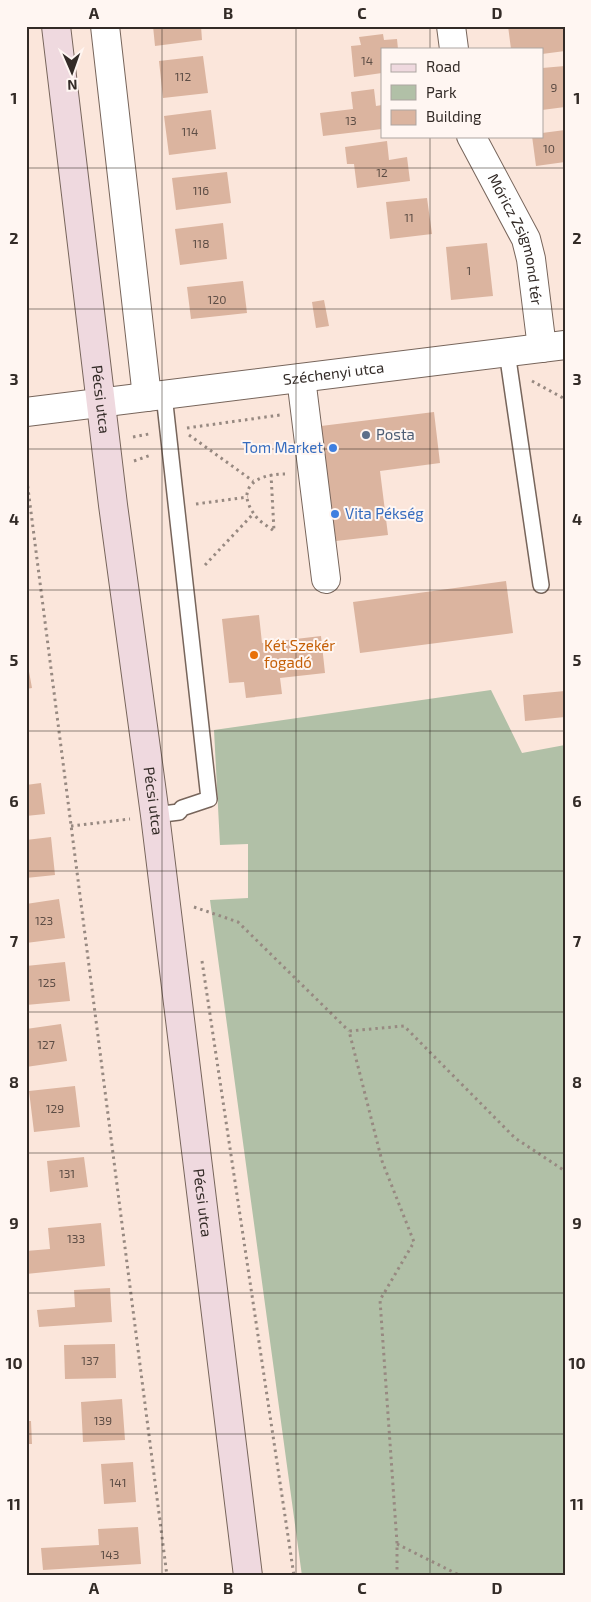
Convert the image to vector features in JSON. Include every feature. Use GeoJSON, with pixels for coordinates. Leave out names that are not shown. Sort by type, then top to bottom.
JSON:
{"type":"FeatureCollection","features":[{"type":"Feature","properties":{"kind":"main road","name":"Pécsi utca"},"geometry":{"type":"LineString","coordinates":[[56,26],[113,505],[155,815],[248,1576]]}},
{"type":"Feature","properties":{"kind":"street"},"geometry":{"type":"LineString","coordinates":[[105,26],[156,396]]}},
{"type":"Feature","properties":{"kind":"street"},"geometry":{"type":"LineString","coordinates":[[451,26],[454,48]]}},
{"type":"Feature","properties":{"kind":"street","name":"Móricz Zsigmond tér"},"geometry":{"type":"LineString","coordinates":[[472,138],[526,239],[553,346]]}},
{"type":"Feature","properties":{"kind":"street","name":"Széchenyi utca"},"geometry":{"type":"LineString","coordinates":[[26,412],[301,378],[508,360],[553,346]]}},
{"type":"Feature","properties":{"kind":"street"},"geometry":{"type":"LineString","coordinates":[[301,378],[326,579]]}},
{"type":"Feature","properties":{"kind":"lane"},"geometry":{"type":"LineString","coordinates":[[508,360],[541,585]]}},
{"type":"Feature","properties":{"kind":"lane"},"geometry":{"type":"LineString","coordinates":[[155,815],[180,812],[182,808],[209,800],[169,448],[156,396]]}},
{"type":"Feature","properties":{"kind":"path"},"geometry":{"type":"LineString","coordinates":[[508,360],[565,399]]}},
{"type":"Feature","properties":{"kind":"path"},"geometry":{"type":"LineString","coordinates":[[253,481],[181,428],[305,412]]}},
{"type":"Feature","properties":{"kind":"path"},"geometry":{"type":"LineString","coordinates":[[26,473],[167,1576]]}},
{"type":"Feature","properties":{"kind":"path"},"geometry":{"type":"LineString","coordinates":[[270,474],[274,531],[259,520],[254,512],[248,498],[248,487],[253,481],[270,474],[285,474]]}},
{"type":"Feature","properties":{"kind":"path"},"geometry":{"type":"LineString","coordinates":[[190,505],[248,498]]}},
{"type":"Feature","properties":{"kind":"path"},"geometry":{"type":"LineString","coordinates":[[198,572],[254,512]]}},
{"type":"Feature","properties":{"kind":"path"},"geometry":{"type":"LineString","coordinates":[[71,826],[155,815]]}},
{"type":"Feature","properties":{"kind":"path"},"geometry":{"type":"LineString","coordinates":[[196,916],[194,907],[238,922],[349,1031],[382,1160],[414,1242],[380,1300],[397,1543],[397,1576]]}},
{"type":"Feature","properties":{"kind":"path"},"geometry":{"type":"LineString","coordinates":[[202,956],[294,1576]]}},
{"type":"Feature","properties":{"kind":"path"},"geometry":{"type":"LineString","coordinates":[[349,1031],[404,1026],[515,1138],[565,1171]]}},
{"type":"Feature","properties":{"kind":"path"},"geometry":{"type":"LineString","coordinates":[[397,1543],[461,1576]]}},
{"type":"Feature","properties":{"kind":"green space"},"geometry":{"type":"Polygon","coordinates":[[[491,690],[522,753],[565,745],[565,1576],[302,1576],[210,900],[248,898],[248,844],[220,845],[214,730],[491,690]]]}},
{"type":"Feature","properties":{"kind":"building"},"geometry":{"type":"Polygon","coordinates":[[[153,26],[201,26],[202,40],[155,46],[153,26]]]}},
{"type":"Feature","properties":{"kind":"building"},"geometry":{"type":"Polygon","coordinates":[[[508,26],[564,26],[565,51],[544,54],[544,48],[511,48],[508,26]]]}},
{"type":"Feature","properties":{"kind":"building"},"geometry":{"type":"Polygon","coordinates":[[[383,34],[384,40],[397,39],[398,48],[381,48],[381,73],[354,77],[351,46],[361,45],[359,37],[383,34]]]}},
{"type":"Feature","properties":{"kind":"building"},"geometry":{"type":"Polygon","coordinates":[[[203,56],[208,93],[163,98],[159,61],[203,56]]]}},
{"type":"Feature","properties":{"kind":"building"},"geometry":{"type":"Polygon","coordinates":[[[565,66],[565,107],[544,110],[544,68],[565,66]]]}},
{"type":"Feature","properties":{"kind":"building"},"geometry":{"type":"Polygon","coordinates":[[[374,89],[376,106],[381,105],[381,129],[323,136],[320,113],[353,109],[351,92],[374,89]]]}},
{"type":"Feature","properties":{"kind":"building"},"geometry":{"type":"Polygon","coordinates":[[[211,110],[216,149],[169,155],[164,116],[211,110]]]}},
{"type":"Feature","properties":{"kind":"building"},"geometry":{"type":"Polygon","coordinates":[[[565,130],[565,162],[536,166],[532,138],[544,138],[544,133],[565,130]]]}},
{"type":"Feature","properties":{"kind":"building"},"geometry":{"type":"Polygon","coordinates":[[[387,141],[389,160],[407,157],[410,181],[357,188],[354,164],[347,164],[345,147],[387,141]]]}},
{"type":"Feature","properties":{"kind":"building"},"geometry":{"type":"Polygon","coordinates":[[[227,172],[231,203],[176,210],[172,178],[227,172]]]}},
{"type":"Feature","properties":{"kind":"building"},"geometry":{"type":"Polygon","coordinates":[[[427,198],[432,234],[390,239],[386,202],[427,198]]]}},
{"type":"Feature","properties":{"kind":"building"},"geometry":{"type":"Polygon","coordinates":[[[223,223],[227,259],[180,265],[175,229],[223,223]]]}},
{"type":"Feature","properties":{"kind":"building"},"geometry":{"type":"Polygon","coordinates":[[[487,243],[493,296],[451,300],[446,247],[487,243]]]}},
{"type":"Feature","properties":{"kind":"building"},"geometry":{"type":"Polygon","coordinates":[[[243,281],[247,313],[191,319],[187,287],[243,281]]]}},
{"type":"Feature","properties":{"kind":"building"},"geometry":{"type":"Polygon","coordinates":[[[324,300],[329,326],[316,328],[312,302],[324,300]]]}},
{"type":"Feature","properties":{"kind":"building"},"geometry":{"type":"Polygon","coordinates":[[[434,412],[440,463],[380,471],[388,535],[336,541],[321,426],[434,412]]]}},
{"type":"Feature","properties":{"kind":"building"},"geometry":{"type":"Polygon","coordinates":[[[506,581],[513,633],[360,653],[353,602],[506,581]]]}},
{"type":"Feature","properties":{"kind":"building"},"geometry":{"type":"Polygon","coordinates":[[[259,615],[262,643],[321,636],[325,673],[280,678],[282,694],[246,698],[244,682],[229,683],[222,619],[259,615]]]}},
{"type":"Feature","properties":{"kind":"building"},"geometry":{"type":"Polygon","coordinates":[[[26,655],[32,688],[26,689],[26,655]]]}},
{"type":"Feature","properties":{"kind":"building"},"geometry":{"type":"Polygon","coordinates":[[[565,691],[565,717],[525,721],[523,695],[565,691]]]}},
{"type":"Feature","properties":{"kind":"building"},"geometry":{"type":"Polygon","coordinates":[[[41,783],[45,814],[26,816],[26,785],[41,783]]]}},
{"type":"Feature","properties":{"kind":"building"},"geometry":{"type":"Polygon","coordinates":[[[51,837],[55,875],[26,878],[26,840],[51,837]]]}},
{"type":"Feature","properties":{"kind":"building"},"geometry":{"type":"Polygon","coordinates":[[[59,899],[65,938],[26,943],[26,904],[59,899]]]}},
{"type":"Feature","properties":{"kind":"building"},"geometry":{"type":"Polygon","coordinates":[[[65,962],[70,1001],[26,1005],[26,966],[65,962]]]}},
{"type":"Feature","properties":{"kind":"building"},"geometry":{"type":"Polygon","coordinates":[[[61,1024],[67,1061],[26,1067],[26,1029],[61,1024]]]}},
{"type":"Feature","properties":{"kind":"building"},"geometry":{"type":"Polygon","coordinates":[[[75,1086],[80,1127],[34,1132],[29,1091],[75,1086]]]}},
{"type":"Feature","properties":{"kind":"building"},"geometry":{"type":"Polygon","coordinates":[[[84,1157],[88,1187],[50,1192],[47,1161],[84,1157]]]}},
{"type":"Feature","properties":{"kind":"building"},"geometry":{"type":"Polygon","coordinates":[[[101,1223],[105,1266],[26,1274],[26,1251],[50,1249],[48,1228],[101,1223]]]}},
{"type":"Feature","properties":{"kind":"building"},"geometry":{"type":"Polygon","coordinates":[[[110,1288],[112,1322],[39,1327],[37,1310],[75,1307],[74,1290],[110,1288]]]}},
{"type":"Feature","properties":{"kind":"building"},"geometry":{"type":"Polygon","coordinates":[[[115,1344],[116,1378],[65,1379],[64,1345],[115,1344]]]}},
{"type":"Feature","properties":{"kind":"building"},"geometry":{"type":"Polygon","coordinates":[[[122,1399],[125,1440],[83,1442],[81,1402],[122,1399]]]}},
{"type":"Feature","properties":{"kind":"building"},"geometry":{"type":"Polygon","coordinates":[[[26,1421],[31,1421],[32,1444],[26,1444],[26,1421]]]}},
{"type":"Feature","properties":{"kind":"building"},"geometry":{"type":"Polygon","coordinates":[[[133,1462],[136,1502],[104,1504],[101,1464],[133,1462]]]}},
{"type":"Feature","properties":{"kind":"building"},"geometry":{"type":"Polygon","coordinates":[[[26,1484],[28,1484],[29,1508],[26,1508],[26,1484]]]}},
{"type":"Feature","properties":{"kind":"building"},"geometry":{"type":"Polygon","coordinates":[[[138,1527],[141,1564],[43,1570],[41,1548],[99,1545],[98,1529],[138,1527]]]}},
{"type":"Feature","properties":{"kind":"place","name":"Posta"},"geometry":{"type":"Point","coordinates":[366,435]}},
{"type":"Feature","properties":{"kind":"place","name":"Tom Market"},"geometry":{"type":"Point","coordinates":[333,448]}},
{"type":"Feature","properties":{"kind":"place","name":"Vita Pékség"},"geometry":{"type":"Point","coordinates":[335,514]}},
{"type":"Feature","properties":{"kind":"place","name":"Két Szekér fogadó"},"geometry":{"type":"Point","coordinates":[254,655]}}]}
